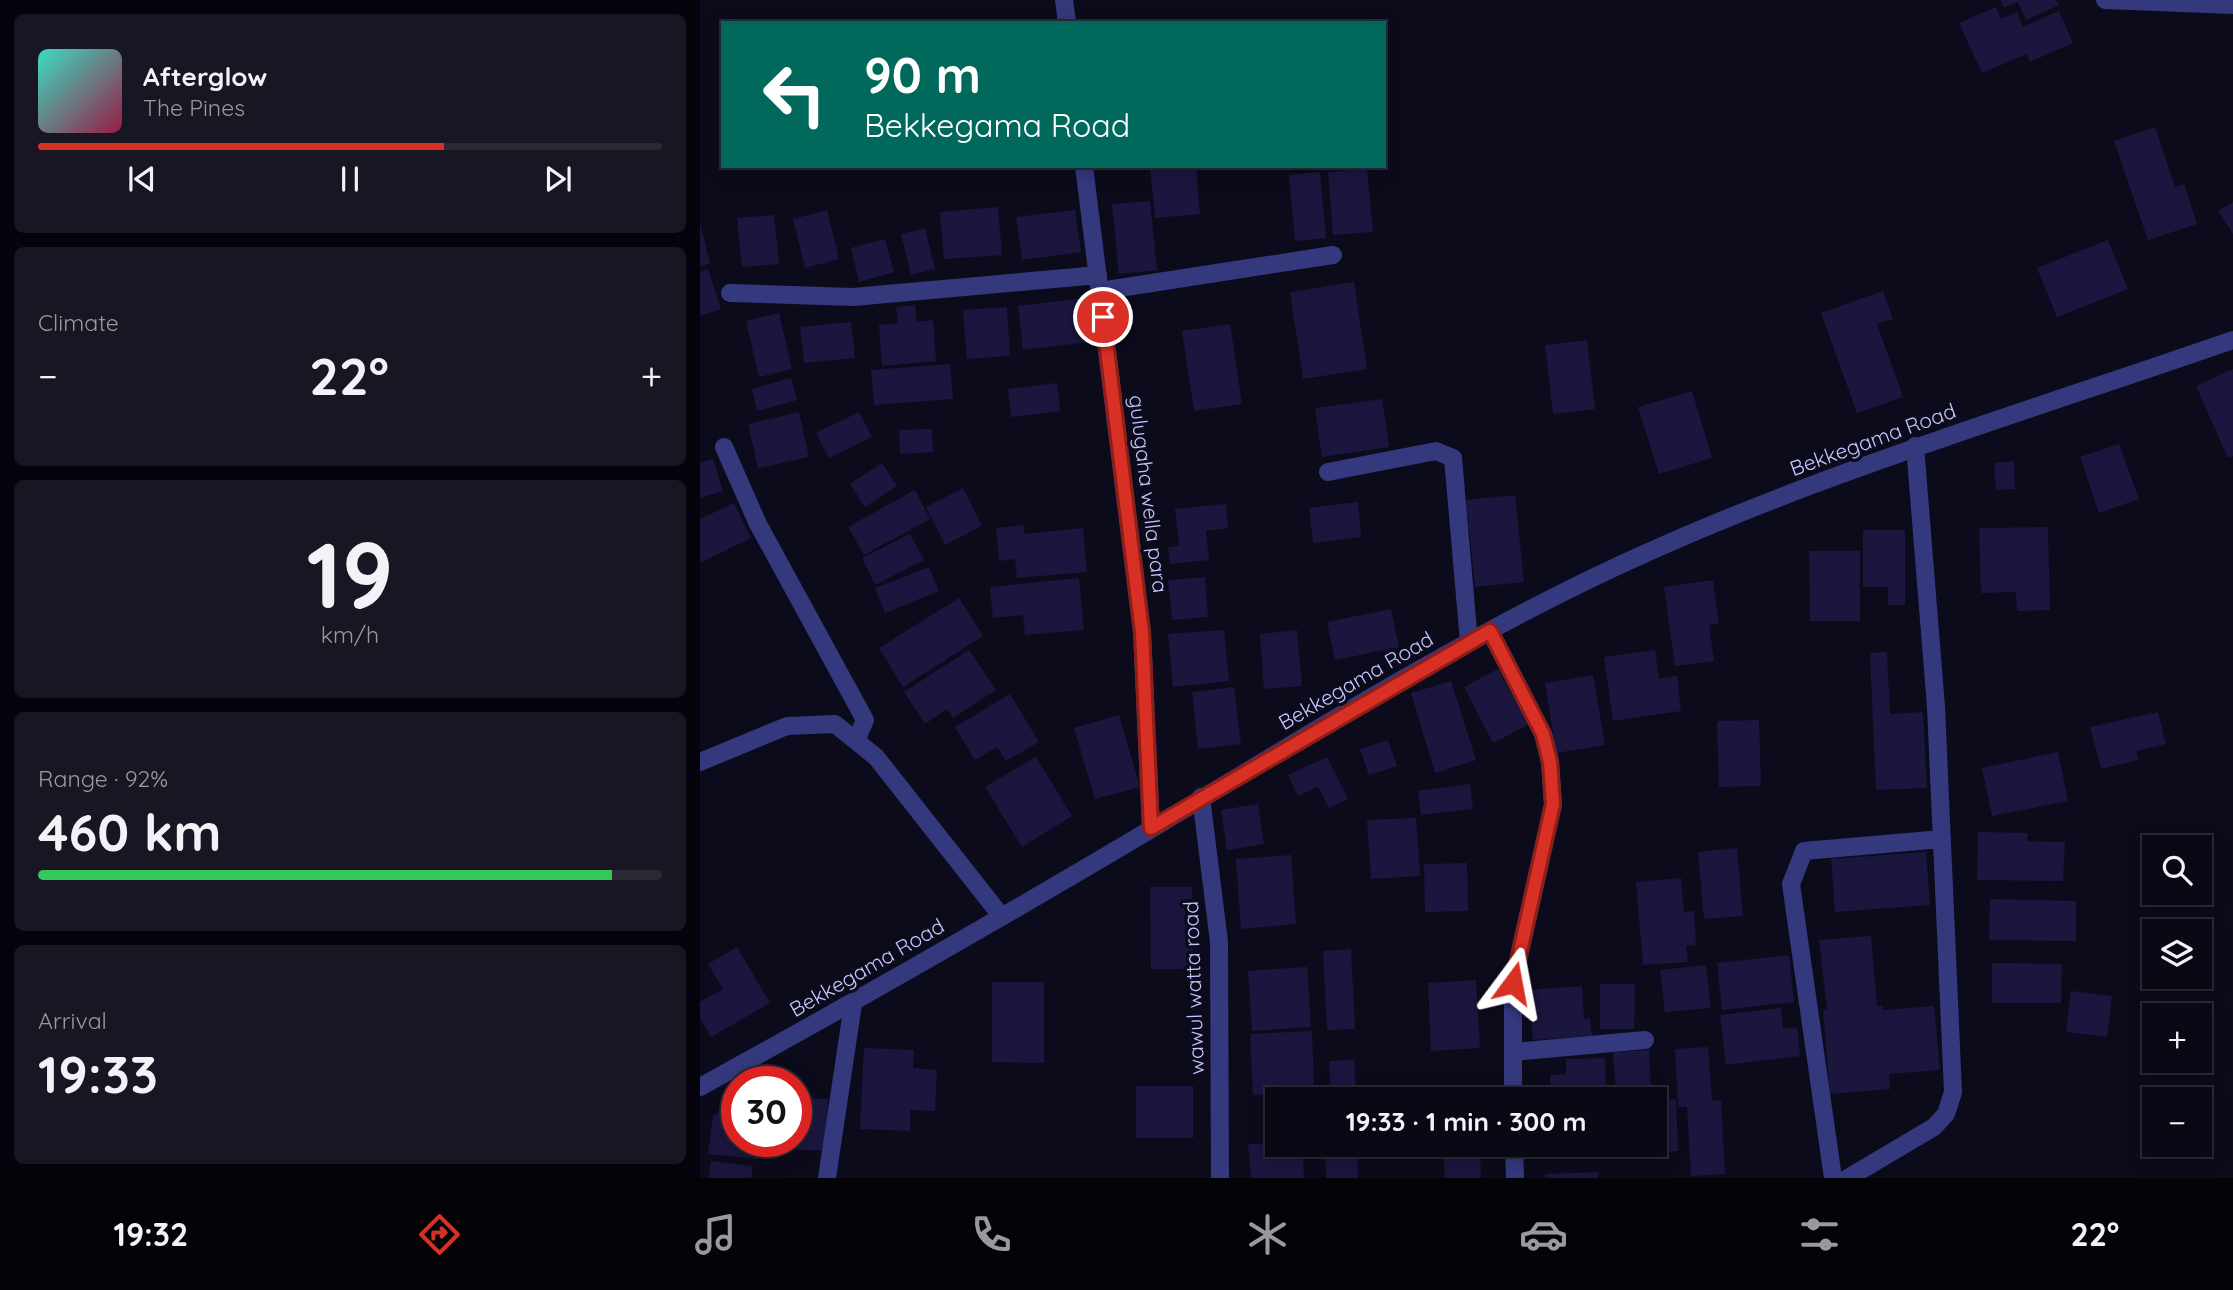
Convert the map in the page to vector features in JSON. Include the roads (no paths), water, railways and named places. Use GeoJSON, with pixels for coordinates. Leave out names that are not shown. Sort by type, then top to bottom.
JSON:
{"type":"FeatureCollection","features":[{"type":"Feature","properties":{"kind":"street"},"geometry":{"type":"LineString","coordinates":[[1064,0],[1067,21]]}},
{"type":"Feature","properties":{"kind":"street"},"geometry":{"type":"LineString","coordinates":[[2105,0],[2233,5]]}},
{"type":"Feature","properties":{"kind":"street","name":"gulugaha wella para"},"geometry":{"type":"LineString","coordinates":[[1084,168],[1142,632],[1151,828]]}},
{"type":"Feature","properties":{"kind":"street"},"geometry":{"type":"LineString","coordinates":[[730,293],[853,297],[1099,283],[1333,255]]}},
{"type":"Feature","properties":{"kind":"street","name":"Bekkegama Road"},"geometry":{"type":"LineString","coordinates":[[701,1087],[853,1004],[1201,797],[1469,642],[1560,594],[1739,514],[1915,446],[2233,340]]}},
{"type":"Feature","properties":{"kind":"street"},"geometry":{"type":"LineString","coordinates":[[1848,1178],[1934,1127],[1946,1114],[1953,1092],[1936,706],[1915,446]]}},
{"type":"Feature","properties":{"kind":"street"},"geometry":{"type":"LineString","coordinates":[[724,447],[758,524],[866,720],[856,741]]}},
{"type":"Feature","properties":{"kind":"street"},"geometry":{"type":"LineString","coordinates":[[1328,472],[1436,451],[1453,458],[1469,642]]}},
{"type":"Feature","properties":{"kind":"street"},"geometry":{"type":"LineString","coordinates":[[1490,631],[1543,734],[1550,762],[1553,804],[1513,983],[1514,1087]]}},
{"type":"Feature","properties":{"kind":"street"},"geometry":{"type":"LineString","coordinates":[[700,762],[787,726],[835,724],[876,757],[1002,917]]}},
{"type":"Feature","properties":{"kind":"street","name":"wawul watta road"},"geometry":{"type":"LineString","coordinates":[[1201,797],[1219,942],[1220,1178]]}},
{"type":"Feature","properties":{"kind":"street"},"geometry":{"type":"LineString","coordinates":[[1833,1178],[1791,884],[1804,851],[1942,839]]}},
{"type":"Feature","properties":{"kind":"street"},"geometry":{"type":"LineString","coordinates":[[827,1178],[853,1004]]}},
{"type":"Feature","properties":{"kind":"street"},"geometry":{"type":"LineString","coordinates":[[1513,1052],[1645,1040]]}},
{"type":"Feature","properties":{"kind":"street"},"geometry":{"type":"LineString","coordinates":[[700,1105],[701,1087]]}},
{"type":"Feature","properties":{"kind":"street"},"geometry":{"type":"LineString","coordinates":[[1514,1157],[1515,1178]]}}]}
